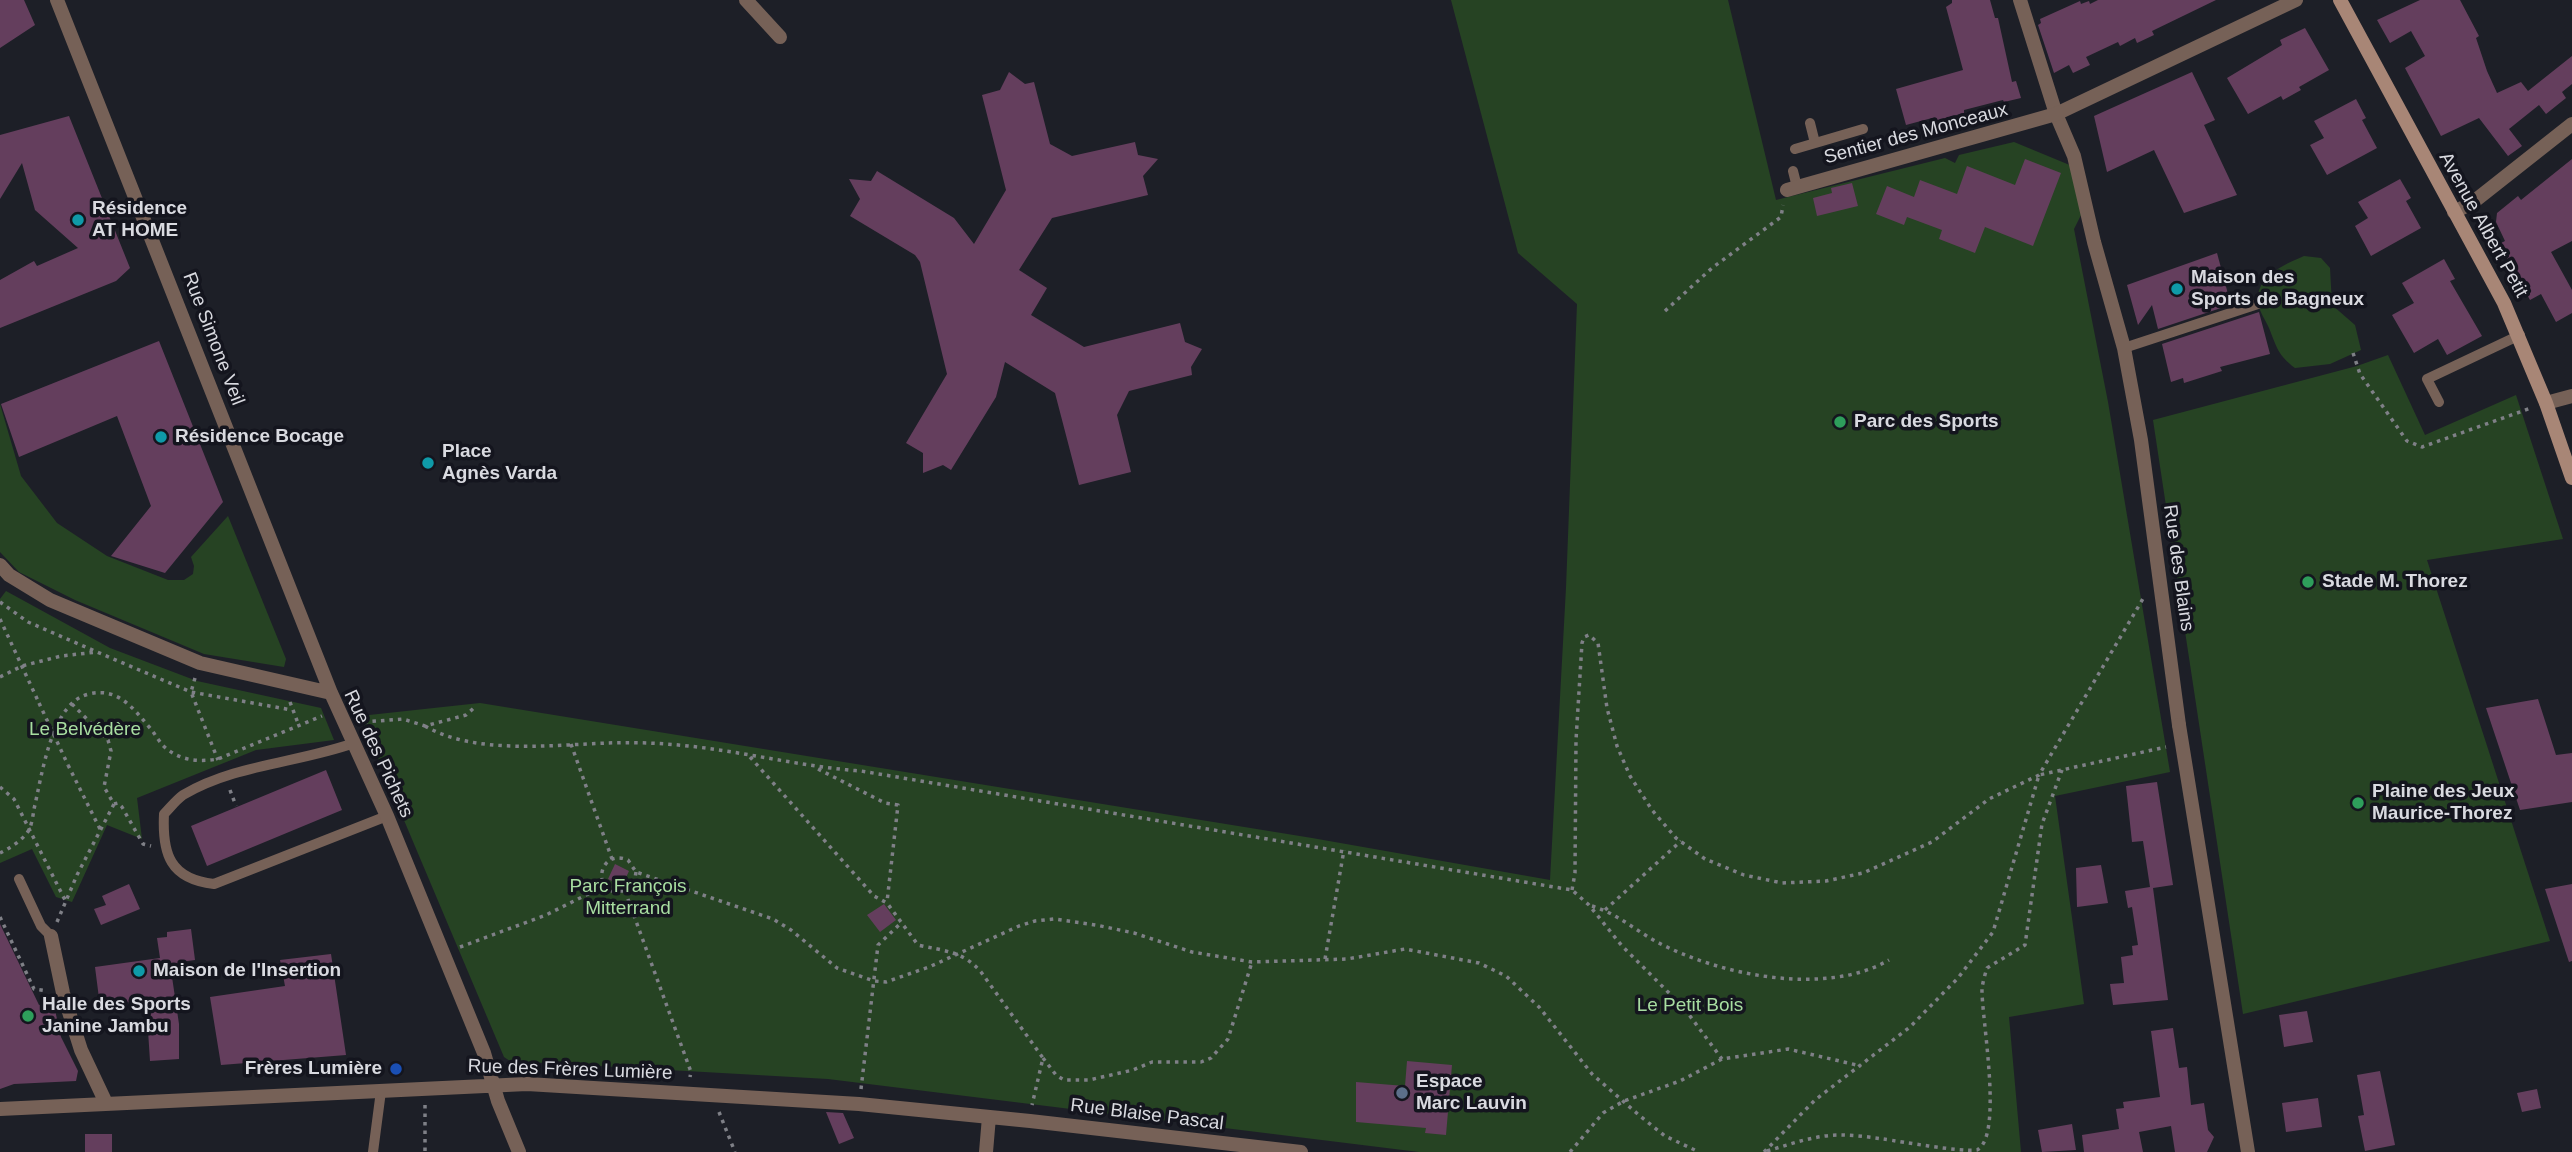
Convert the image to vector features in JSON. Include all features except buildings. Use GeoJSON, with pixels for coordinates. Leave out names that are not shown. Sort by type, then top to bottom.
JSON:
{"type":"FeatureCollection","features":[{"type":"Feature","properties":{"kind":"main road","name":"Avenue Albert Petit"},"geometry":{"type":"LineString","coordinates":[[2340,0],[2520,335],[2572,478]]}},
{"type":"Feature","properties":{"kind":"street","name":"Rue Simone Veil"},"geometry":{"type":"LineString","coordinates":[[57,0],[331,693]]}},
{"type":"Feature","properties":{"kind":"street"},"geometry":{"type":"LineString","coordinates":[[746,0],[780,37]]}},
{"type":"Feature","properties":{"kind":"street","name":"Rue des Blains"},"geometry":{"type":"LineString","coordinates":[[2020,0],[2056,114],[2074,156],[2094,242],[2124,348],[2141,440],[2179,725],[2248,1152]]}},
{"type":"Feature","properties":{"kind":"street","name":"Sentier des Monceaux"},"geometry":{"type":"LineString","coordinates":[[1792,188],[1871,160],[2056,114],[2295,0]]}},
{"type":"Feature","properties":{"kind":"street"},"geometry":{"type":"LineString","coordinates":[[2454,212],[2472,203],[2572,124]]}},
{"type":"Feature","properties":{"kind":"street"},"geometry":{"type":"LineString","coordinates":[[2546,403],[2572,396]]}},
{"type":"Feature","properties":{"kind":"street","name":"Rue des Pichets"},"geometry":{"type":"LineString","coordinates":[[0,565],[9,575],[50,600],[200,663],[331,693],[387,816],[484,1053],[492,1084],[519,1152]]}},
{"type":"Feature","properties":{"kind":"street"},"geometry":{"type":"LineString","coordinates":[[51,936],[63,993],[80,1050],[106,1103]]}},
{"type":"Feature","properties":{"kind":"street","name":"Rue des Frères Lumière"},"geometry":{"type":"LineString","coordinates":[[0,1109],[492,1084],[859,1104],[989,1117]]}},
{"type":"Feature","properties":{"kind":"street"},"geometry":{"type":"LineString","coordinates":[[986,1152],[989,1117]]}},
{"type":"Feature","properties":{"kind":"street","name":"Rue Blaise Pascal"},"geometry":{"type":"LineString","coordinates":[[989,1117],[1301,1152]]}},
{"type":"Feature","properties":{"kind":"lane"},"geometry":{"type":"LineString","coordinates":[[1810,123],[1815,143]]}},
{"type":"Feature","properties":{"kind":"lane"},"geometry":{"type":"LineString","coordinates":[[1795,149],[1863,130]]}},
{"type":"Feature","properties":{"kind":"lane"},"geometry":{"type":"LineString","coordinates":[[1792,188],[1793,171]]}},
{"type":"Feature","properties":{"kind":"lane"},"geometry":{"type":"LineString","coordinates":[[2124,348],[2258,304]]}},
{"type":"Feature","properties":{"kind":"lane"},"geometry":{"type":"LineString","coordinates":[[2439,402],[2427,379],[2520,335]]}},
{"type":"Feature","properties":{"kind":"lane"},"geometry":{"type":"LineString","coordinates":[[354,743],[318,754],[262,764],[181,796],[164,814],[165,849],[174,867],[184,877],[198,883],[214,884],[387,816]]}},
{"type":"Feature","properties":{"kind":"lane"},"geometry":{"type":"LineString","coordinates":[[19,879],[41,926],[51,936]]}},
{"type":"Feature","properties":{"kind":"lane"},"geometry":{"type":"LineString","coordinates":[[367,1152],[373,1152],[381,1091]]}},
{"type":"Feature","properties":{"kind":"path"},"geometry":{"type":"LineString","coordinates":[[1665,311],[1713,268],[1781,217],[1792,188]]}},
{"type":"Feature","properties":{"kind":"path"},"geometry":{"type":"LineString","coordinates":[[1765,1152],[1815,1100],[1910,1027],[1958,978],[1993,932],[2039,775],[2159,571]]}},
{"type":"Feature","properties":{"kind":"path"},"geometry":{"type":"LineString","coordinates":[[0,602],[28,622],[191,692],[292,710]]}},
{"type":"Feature","properties":{"kind":"path"},"geometry":{"type":"LineString","coordinates":[[0,619],[100,829]]}},
{"type":"Feature","properties":{"kind":"path"},"geometry":{"type":"LineString","coordinates":[[1572,890],[1575,873],[1576,740],[1582,643],[1584,637],[1589,635],[1598,643],[1607,708],[1617,747],[1630,776],[1653,810],[1681,841],[1706,859],[1744,876],[1782,883],[1826,881],[1863,873],[1932,842],[1989,799],[2039,775],[2182,744]]}},
{"type":"Feature","properties":{"kind":"path"},"geometry":{"type":"LineString","coordinates":[[0,677],[22,666],[61,656],[97,652]]}},
{"type":"Feature","properties":{"kind":"path"},"geometry":{"type":"LineString","coordinates":[[194,682],[191,692],[236,806]]}},
{"type":"Feature","properties":{"kind":"path"},"geometry":{"type":"LineString","coordinates":[[0,853],[13,846],[29,830],[47,754],[64,710],[71,702],[86,694],[105,691],[122,699],[165,748],[179,756],[200,762],[218,760],[324,715]]}},
{"type":"Feature","properties":{"kind":"path"},"geometry":{"type":"LineString","coordinates":[[71,702],[108,740],[111,751],[104,787],[114,804]]}},
{"type":"Feature","properties":{"kind":"path"},"geometry":{"type":"LineString","coordinates":[[425,726],[466,715],[475,707]]}},
{"type":"Feature","properties":{"kind":"path"},"geometry":{"type":"LineString","coordinates":[[347,728],[366,721],[404,719],[425,726],[441,736],[475,742],[532,746],[649,743],[688,746],[817,768],[861,771],[1572,890],[1589,905],[1622,946],[1684,1008],[1722,1059]]}},
{"type":"Feature","properties":{"kind":"path"},"geometry":{"type":"LineString","coordinates":[[571,744],[612,859]]}},
{"type":"Feature","properties":{"kind":"path"},"geometry":{"type":"LineString","coordinates":[[748,755],[874,896],[887,903],[918,945],[971,960],[1056,1075],[1064,1080],[1089,1080],[1133,1070],[1152,1062],[1201,1062],[1211,1058],[1228,1039],[1252,962]]}},
{"type":"Feature","properties":{"kind":"path"},"geometry":{"type":"LineString","coordinates":[[817,768],[885,803],[898,805],[887,903]]}},
{"type":"Feature","properties":{"kind":"path"},"geometry":{"type":"LineString","coordinates":[[1765,1152],[1812,1137],[1839,1135],[1960,1152],[1975,1151],[1981,1147],[1989,1132],[1990,1079],[1982,987],[1987,968],[2025,945],[2042,824],[2062,770]]}},
{"type":"Feature","properties":{"kind":"path"},"geometry":{"type":"LineString","coordinates":[[0,787],[14,799],[65,900],[114,804]]}},
{"type":"Feature","properties":{"kind":"path"},"geometry":{"type":"LineString","coordinates":[[114,804],[118,803],[122,807],[143,844],[165,849]]}},
{"type":"Feature","properties":{"kind":"path"},"geometry":{"type":"LineString","coordinates":[[1605,910],[1681,841]]}},
{"type":"Feature","properties":{"kind":"path"},"geometry":{"type":"LineString","coordinates":[[1325,960],[1344,850]]}},
{"type":"Feature","properties":{"kind":"path"},"geometry":{"type":"LineString","coordinates":[[636,872],[634,884],[625,891],[611,891],[604,886],[601,878],[602,869],[612,859],[628,860],[636,872],[773,919],[792,930],[837,968],[874,981],[886,982],[929,967],[1019,926],[1054,919],[1134,933],[1192,953],[1252,962],[1347,959],[1405,949],[1479,964],[1506,976],[1539,1007],[1592,1074],[1665,1136],[1699,1152]]}},
{"type":"Feature","properties":{"kind":"path"},"geometry":{"type":"LineString","coordinates":[[443,953],[545,915],[604,886]]}},
{"type":"Feature","properties":{"kind":"path"},"geometry":{"type":"LineString","coordinates":[[625,891],[691,1072]]}},
{"type":"Feature","properties":{"kind":"path"},"geometry":{"type":"LineString","coordinates":[[1589,905],[1605,910],[1657,942],[1696,960],[1742,972],[1790,978],[1838,978],[1864,972],[1889,960]]}},
{"type":"Feature","properties":{"kind":"path"},"geometry":{"type":"LineString","coordinates":[[0,918],[34,989],[63,993]]}},
{"type":"Feature","properties":{"kind":"path"},"geometry":{"type":"LineString","coordinates":[[862,1082],[878,945],[901,923]]}},
{"type":"Feature","properties":{"kind":"path"},"geometry":{"type":"LineString","coordinates":[[1570,1152],[1603,1113],[1624,1101],[1680,1081],[1722,1059],[1788,1049],[1861,1066]]}},
{"type":"Feature","properties":{"kind":"path"},"geometry":{"type":"LineString","coordinates":[[1030,1121],[1043,1058]]}},
{"type":"Feature","properties":{"kind":"path"},"geometry":{"type":"LineString","coordinates":[[425,1088],[425,1152]]}},
{"type":"Feature","properties":{"kind":"path"},"geometry":{"type":"LineString","coordinates":[[713,1095],[735,1152]]}},
{"type":"Feature","properties":{"kind":"green space"},"geometry":{"type":"Polygon","coordinates":[[[1451,0],[1728,0],[1776,200],[1945,158],[1955,163],[1959,155],[2014,142],[2072,166],[2083,211],[2074,229],[2108,402],[2170,772],[2055,796],[2084,1004],[2009,1017],[2021,1152],[1419,1152],[828,1079],[510,1061],[504,1057],[360,716],[480,703],[1312,838],[1550,880],[1566,588],[1577,304],[1518,253],[1451,0]]]}},
{"type":"Feature","properties":{"kind":"green space"},"geometry":{"type":"Polygon","coordinates":[[[2304,256],[2321,258],[2330,268],[2332,305],[2355,325],[2361,350],[2330,364],[2295,368],[2276,346],[2260,309],[2258,294],[2272,273],[2304,256]]]}},
{"type":"Feature","properties":{"kind":"green space","name":"Plaine des Jeux Maurice-Thorez"},"geometry":{"type":"Polygon","coordinates":[[[2388,355],[2425,435],[2516,395],[2563,539],[2427,560],[2550,941],[2243,1014],[2153,420],[2357,366],[2388,355]]]}},
{"type":"Feature","properties":{"kind":"green space"},"geometry":{"type":"Polygon","coordinates":[[[0,404],[21,476],[57,523],[107,556],[168,580],[184,580],[193,574],[191,557],[228,516],[286,659],[284,667],[204,654],[75,600],[19,572],[0,552],[0,404]]]}},
{"type":"Feature","properties":{"kind":"green space","name":"Le Belvédère"},"geometry":{"type":"Polygon","coordinates":[[[6,591],[110,648],[197,681],[321,708],[334,740],[256,750],[137,798],[142,839],[107,825],[72,902],[56,897],[32,849],[0,863],[0,599],[6,591]]]}},
{"type":"Feature","properties":{"kind":"place","name":"Résidence AT HOME"},"geometry":{"type":"Point","coordinates":[78,220]}},
{"type":"Feature","properties":{"kind":"place","name":"Maison des Sports de Bagneux"},"geometry":{"type":"Point","coordinates":[2177,289]}},
{"type":"Feature","properties":{"kind":"place","name":"Parc des Sports"},"geometry":{"type":"Point","coordinates":[1840,422]}},
{"type":"Feature","properties":{"kind":"place","name":"Résidence Bocage"},"geometry":{"type":"Point","coordinates":[161,437]}},
{"type":"Feature","properties":{"kind":"place","name":"Place Agnès Varda"},"geometry":{"type":"Point","coordinates":[428,463]}},
{"type":"Feature","properties":{"kind":"place","name":"Stade M. Thorez"},"geometry":{"type":"Point","coordinates":[2308,582]}},
{"type":"Feature","properties":{"kind":"place","name":"Plaine des Jeux Maurice-Thorez"},"geometry":{"type":"Point","coordinates":[2358,803]}},
{"type":"Feature","properties":{"kind":"place","name":"Maison de l'Insertion"},"geometry":{"type":"Point","coordinates":[139,971]}},
{"type":"Feature","properties":{"kind":"place","name":"Halle des Sports Janine Jambu"},"geometry":{"type":"Point","coordinates":[28,1016]}},
{"type":"Feature","properties":{"kind":"place","name":"Frères Lumière"},"geometry":{"type":"Point","coordinates":[396,1069]}},
{"type":"Feature","properties":{"kind":"place","name":"Espace Marc Lauvin"},"geometry":{"type":"Point","coordinates":[1402,1093]}},
{"type":"Feature","properties":{"kind":"park label","name":"Parc François Mitterrand"},"geometry":{"type":"Point","coordinates":[628,898]}},
{"type":"Feature","properties":{"kind":"park label","name":"Le Petit Bois"},"geometry":{"type":"Point","coordinates":[1690,1006]}}]}
